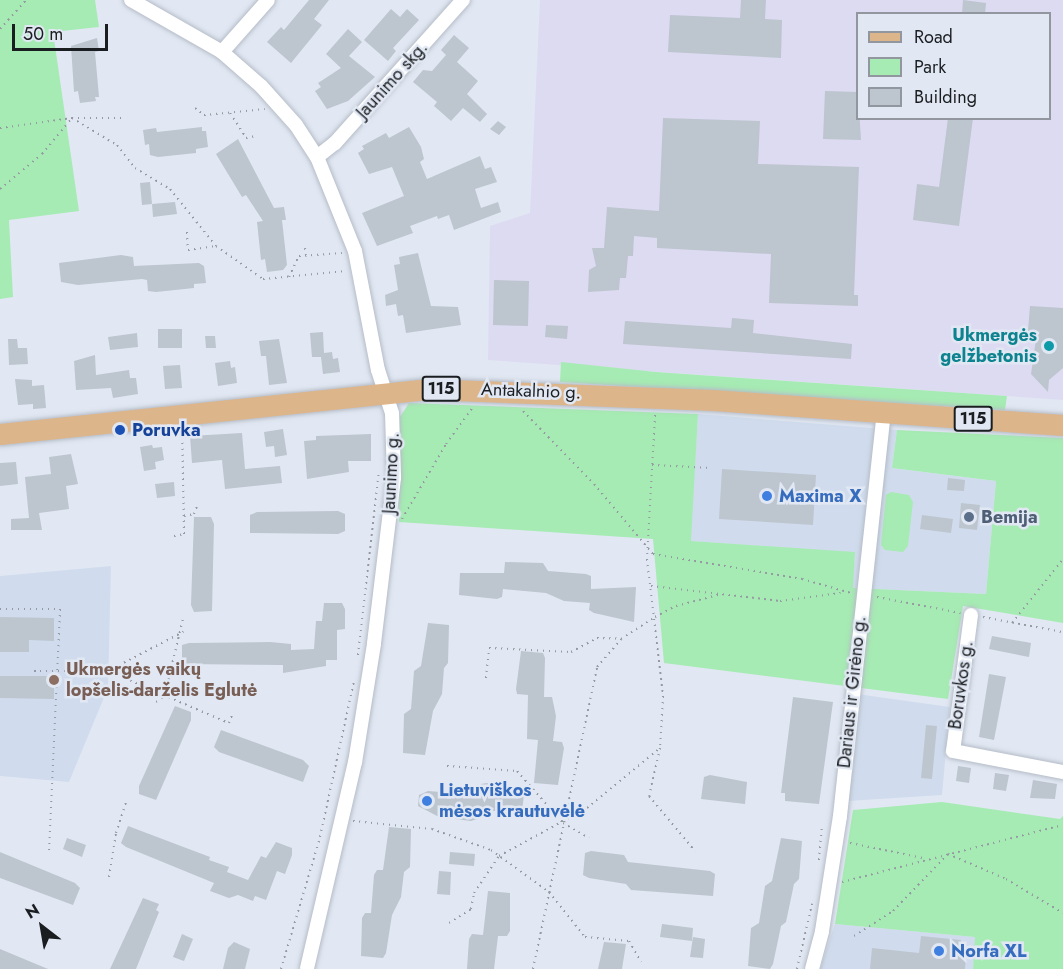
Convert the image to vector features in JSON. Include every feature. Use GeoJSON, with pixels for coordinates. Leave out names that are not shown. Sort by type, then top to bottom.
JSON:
{"type":"FeatureCollection","features":[{"type":"Feature","properties":{"kind":"main road","name":"Antakalnio g."},"geometry":{"type":"LineString","coordinates":[[0,434],[386,391],[494,389],[659,397],[1063,425]]}},
{"type":"Feature","properties":{"kind":"street","name":"Jaunimo g."},"geometry":{"type":"LineString","coordinates":[[131,0],[222,52],[280,107],[318,157],[356,252],[386,391],[395,446],[386,546],[372,656],[341,820],[307,969]]}},
{"type":"Feature","properties":{"kind":"street"},"geometry":{"type":"LineString","coordinates":[[222,52],[268,0]]}},
{"type":"Feature","properties":{"kind":"street","name":"Jaunimo skg."},"geometry":{"type":"LineString","coordinates":[[318,157],[335,143],[464,0]]}},
{"type":"Feature","properties":{"kind":"street","name":"Dariaus ir Girėno g."},"geometry":{"type":"LineString","coordinates":[[812,969],[830,885],[836,842],[884,414]]}},
{"type":"Feature","properties":{"kind":"street","name":"Boruvkos g."},"geometry":{"type":"LineString","coordinates":[[971,615],[953,751],[1063,772]]}},
{"type":"Feature","properties":{"kind":"path"},"geometry":{"type":"LineString","coordinates":[[0,28],[26,0]]}},
{"type":"Feature","properties":{"kind":"path"},"geometry":{"type":"LineString","coordinates":[[195,108],[204,115],[280,107]]}},
{"type":"Feature","properties":{"kind":"path"},"geometry":{"type":"LineString","coordinates":[[230,113],[246,138],[255,136]]}},
{"type":"Feature","properties":{"kind":"path"},"geometry":{"type":"LineString","coordinates":[[0,189],[42,154],[72,118]]}},
{"type":"Feature","properties":{"kind":"path"},"geometry":{"type":"LineString","coordinates":[[72,118],[117,145],[135,168],[170,189],[216,246],[263,279],[360,270]]}},
{"type":"Feature","properties":{"kind":"path"},"geometry":{"type":"LineString","coordinates":[[0,128],[72,118],[124,118]]}},
{"type":"Feature","properties":{"kind":"path"},"geometry":{"type":"LineString","coordinates":[[187,232],[188,249],[216,246]]}},
{"type":"Feature","properties":{"kind":"path"},"geometry":{"type":"LineString","coordinates":[[306,248],[306,255]]}},
{"type":"Feature","properties":{"kind":"path"},"geometry":{"type":"LineString","coordinates":[[289,277],[299,256],[356,252]]}},
{"type":"Feature","properties":{"kind":"path"},"geometry":{"type":"LineString","coordinates":[[386,546],[446,444],[494,389],[587,477],[648,549],[663,558],[802,579],[843,592],[780,601],[651,586]]}},
{"type":"Feature","properties":{"kind":"path"},"geometry":{"type":"LineString","coordinates":[[659,397],[652,465],[648,549],[663,696],[660,748],[649,796],[695,851]]}},
{"type":"Feature","properties":{"kind":"path"},"geometry":{"type":"LineString","coordinates":[[174,536],[184,534],[182,413]]}},
{"type":"Feature","properties":{"kind":"path"},"geometry":{"type":"LineString","coordinates":[[357,657],[380,464]]}},
{"type":"Feature","properties":{"kind":"path"},"geometry":{"type":"LineString","coordinates":[[652,465],[711,468]]}},
{"type":"Feature","properties":{"kind":"path"},"geometry":{"type":"LineString","coordinates":[[184,516],[194,513],[197,506]]}},
{"type":"Feature","properties":{"kind":"path"},"geometry":{"type":"LineString","coordinates":[[1012,623],[1063,559]]}},
{"type":"Feature","properties":{"kind":"path"},"geometry":{"type":"LineString","coordinates":[[533,969],[597,667],[621,639],[655,617],[676,606],[721,594]]}},
{"type":"Feature","properties":{"kind":"path"},"geometry":{"type":"LineString","coordinates":[[0,609],[60,609],[49,855]]}},
{"type":"Feature","properties":{"kind":"path"},"geometry":{"type":"LineString","coordinates":[[156,702],[164,697],[183,632],[183,619]]}},
{"type":"Feature","properties":{"kind":"path"},"geometry":{"type":"LineString","coordinates":[[108,671],[183,632]]}},
{"type":"Feature","properties":{"kind":"path"},"geometry":{"type":"LineString","coordinates":[[486,678],[489,648],[571,652],[597,638],[621,639]]}},
{"type":"Feature","properties":{"kind":"path"},"geometry":{"type":"LineString","coordinates":[[34,671],[108,671],[229,723],[232,715]]}},
{"type":"Feature","properties":{"kind":"path"},"geometry":{"type":"LineString","coordinates":[[281,969],[320,837],[354,679]]}},
{"type":"Feature","properties":{"kind":"path"},"geometry":{"type":"LineString","coordinates":[[449,923],[471,909],[474,893],[499,856],[563,823],[660,748]]}},
{"type":"Feature","properties":{"kind":"path"},"geometry":{"type":"LineString","coordinates":[[447,766],[517,771],[563,823],[589,838]]}},
{"type":"Feature","properties":{"kind":"path"},"geometry":{"type":"LineString","coordinates":[[109,878],[116,833],[127,800]]}},
{"type":"Feature","properties":{"kind":"path"},"geometry":{"type":"LineString","coordinates":[[341,820],[432,829],[499,856],[549,892],[585,937],[629,941],[641,962]]}},
{"type":"Feature","properties":{"kind":"path"},"geometry":{"type":"LineString","coordinates":[[830,885],[924,858],[1063,825]]}},
{"type":"Feature","properties":{"kind":"path"},"geometry":{"type":"LineString","coordinates":[[818,870],[822,827]]}},
{"type":"Feature","properties":{"kind":"path"},"geometry":{"type":"LineString","coordinates":[[820,840],[924,858]]}},
{"type":"Feature","properties":{"kind":"path"},"geometry":{"type":"LineString","coordinates":[[948,854],[1006,879],[1063,913]]}},
{"type":"Feature","properties":{"kind":"path"},"geometry":{"type":"LineString","coordinates":[[854,936],[893,911],[948,854]]}},
{"type":"Feature","properties":{"kind":"path"},"geometry":{"type":"LineString","coordinates":[[797,969],[813,899]]}},
{"type":"Feature","properties":{"kind":"shaded area"},"geometry":{"type":"Polygon","coordinates":[[[540,0],[1063,0],[1063,400],[488,360],[490,226],[530,213],[540,0]]]}},
{"type":"Feature","properties":{"kind":"shaded area"},"geometry":{"type":"Polygon","coordinates":[[[698,414],[897,430],[892,468],[996,481],[986,594],[852,588],[855,553],[690,541],[698,414]]]}},
{"type":"Feature","properties":{"kind":"shaded area","name":"Ukmergės vaikų lopšelis-darželis Eglutė"},"geometry":{"type":"Polygon","coordinates":[[[111,566],[108,688],[69,782],[0,776],[0,576],[111,566]]]}},
{"type":"Feature","properties":{"kind":"shaded area"},"geometry":{"type":"Polygon","coordinates":[[[857,694],[950,707],[942,795],[848,801],[857,694]]]}},
{"type":"Feature","properties":{"kind":"shaded area"},"geometry":{"type":"Polygon","coordinates":[[[835,924],[976,937],[973,969],[820,969],[835,924]]]}},
{"type":"Feature","properties":{"kind":"green space"},"geometry":{"type":"Polygon","coordinates":[[[0,0],[95,0],[99,27],[53,32],[79,211],[9,220],[13,297],[0,299],[0,0]]]}},
{"type":"Feature","properties":{"kind":"green space"},"geometry":{"type":"Polygon","coordinates":[[[561,362],[656,372],[1007,396],[1005,410],[560,382],[561,362]]]}},
{"type":"Feature","properties":{"kind":"green space"},"geometry":{"type":"Polygon","coordinates":[[[409,403],[698,414],[691,541],[855,552],[853,588],[986,594],[996,481],[892,468],[897,430],[1063,438],[1063,623],[963,606],[948,699],[664,663],[653,539],[399,522],[400,417],[409,403]]]}},
{"type":"Feature","properties":{"kind":"green space"},"geometry":{"type":"Polygon","coordinates":[[[891,492],[909,495],[913,502],[908,546],[903,552],[885,550],[881,545],[886,495],[891,492]]]}},
{"type":"Feature","properties":{"kind":"green space"},"geometry":{"type":"Polygon","coordinates":[[[942,802],[1060,819],[1063,816],[1063,969],[973,969],[975,937],[835,924],[853,810],[942,802]]]}},
{"type":"Feature","properties":{"kind":"building"},"geometry":{"type":"Polygon","coordinates":[[[309,0],[329,0],[314,19],[322,25],[291,63],[267,42],[281,27],[284,30],[309,0]]]}},
{"type":"Feature","properties":{"kind":"building"},"geometry":{"type":"Polygon","coordinates":[[[741,0],[766,0],[765,19],[782,20],[781,58],[668,52],[670,15],[740,18],[741,0]]]}},
{"type":"Feature","properties":{"kind":"building"},"geometry":{"type":"Polygon","coordinates":[[[963,0],[986,3],[985,12],[962,12],[963,0]]]}},
{"type":"Feature","properties":{"kind":"building"},"geometry":{"type":"Polygon","coordinates":[[[391,9],[400,17],[407,9],[419,20],[393,48],[396,51],[388,61],[364,40],[391,9]]]}},
{"type":"Feature","properties":{"kind":"building"},"geometry":{"type":"Polygon","coordinates":[[[348,29],[362,42],[349,56],[375,77],[348,101],[327,109],[315,91],[321,87],[318,83],[341,68],[326,54],[348,29]]]}},
{"type":"Feature","properties":{"kind":"building"},"geometry":{"type":"Polygon","coordinates":[[[454,35],[469,48],[457,62],[478,81],[467,94],[487,114],[480,122],[463,108],[451,121],[434,106],[437,102],[413,82],[423,70],[432,71],[446,55],[441,50],[454,35]]]}},
{"type":"Feature","properties":{"kind":"building"},"geometry":{"type":"Polygon","coordinates":[[[97,38],[99,51],[95,52],[99,97],[95,97],[96,101],[80,103],[78,91],[74,92],[71,46],[97,38]]]}},
{"type":"Feature","properties":{"kind":"building"},"geometry":{"type":"Polygon","coordinates":[[[825,91],[856,92],[856,120],[860,120],[861,140],[823,139],[825,91]]]}},
{"type":"Feature","properties":{"kind":"building"},"geometry":{"type":"Polygon","coordinates":[[[663,118],[760,121],[758,164],[859,167],[854,295],[858,295],[858,306],[769,303],[771,254],[657,248],[657,238],[634,236],[633,256],[628,256],[626,278],[620,278],[619,290],[588,292],[589,270],[596,266],[592,248],[604,248],[607,207],[659,211],[663,118]]]}},
{"type":"Feature","properties":{"kind":"building"},"geometry":{"type":"Polygon","coordinates":[[[948,120],[973,120],[959,226],[913,220],[917,184],[939,187],[948,120]]]}},
{"type":"Feature","properties":{"kind":"building"},"geometry":{"type":"Polygon","coordinates":[[[498,121],[506,127],[499,135],[490,129],[498,121]]]}},
{"type":"Feature","properties":{"kind":"building"},"geometry":{"type":"Polygon","coordinates":[[[202,127],[202,131],[206,131],[208,147],[196,149],[196,153],[158,157],[150,155],[149,144],[145,145],[143,130],[156,128],[157,132],[202,127]]]}},
{"type":"Feature","properties":{"kind":"building"},"geometry":{"type":"Polygon","coordinates":[[[409,127],[421,147],[424,159],[420,162],[427,179],[480,156],[485,169],[491,167],[497,182],[475,189],[481,208],[498,202],[501,212],[454,230],[449,215],[438,219],[437,216],[410,226],[413,233],[377,246],[362,213],[404,196],[392,167],[369,174],[358,153],[364,149],[362,146],[386,133],[389,138],[409,127]]]}},
{"type":"Feature","properties":{"kind":"building"},"geometry":{"type":"Polygon","coordinates":[[[238,139],[274,208],[284,207],[286,220],[282,220],[287,265],[283,270],[267,272],[265,259],[261,260],[257,222],[263,221],[246,195],[242,197],[216,154],[238,139]]]}},
{"type":"Feature","properties":{"kind":"building"},"geometry":{"type":"Polygon","coordinates":[[[150,182],[152,204],[142,205],[140,183],[150,182]]]}},
{"type":"Feature","properties":{"kind":"building"},"geometry":{"type":"Polygon","coordinates":[[[175,202],[177,214],[153,217],[152,204],[175,202]]]}},
{"type":"Feature","properties":{"kind":"building"},"geometry":{"type":"Polygon","coordinates":[[[418,253],[431,306],[458,307],[461,325],[406,333],[403,315],[398,316],[396,304],[386,306],[385,295],[398,290],[394,265],[400,264],[399,257],[418,253]]]}},
{"type":"Feature","properties":{"kind":"building"},"geometry":{"type":"Polygon","coordinates":[[[121,255],[133,257],[134,266],[199,263],[204,266],[206,283],[194,284],[194,288],[156,292],[148,291],[147,280],[142,279],[78,285],[61,282],[59,263],[121,255]]]}},
{"type":"Feature","properties":{"kind":"building"},"geometry":{"type":"Polygon","coordinates":[[[494,280],[529,281],[528,326],[493,325],[494,280]]]}},
{"type":"Feature","properties":{"kind":"building","name":"Ukmergės gelžbetonis"},"geometry":{"type":"Polygon","coordinates":[[[1030,306],[1063,308],[1063,368],[1049,380],[1048,392],[1031,374],[1037,332],[1028,331],[1030,306]]]}},
{"type":"Feature","properties":{"kind":"building"},"geometry":{"type":"Polygon","coordinates":[[[732,318],[754,320],[753,333],[852,344],[851,359],[623,344],[625,321],[731,328],[732,318]]]}},
{"type":"Feature","properties":{"kind":"building"},"geometry":{"type":"Polygon","coordinates":[[[546,325],[568,326],[567,339],[545,337],[546,325]]]}},
{"type":"Feature","properties":{"kind":"building"},"geometry":{"type":"Polygon","coordinates":[[[158,329],[182,329],[182,348],[158,348],[158,329]]]}},
{"type":"Feature","properties":{"kind":"building"},"geometry":{"type":"Polygon","coordinates":[[[323,332],[324,353],[332,352],[333,359],[338,358],[340,372],[323,374],[321,357],[312,357],[310,333],[323,332]]]}},
{"type":"Feature","properties":{"kind":"building"},"geometry":{"type":"Polygon","coordinates":[[[137,333],[138,347],[110,350],[108,337],[137,333]]]}},
{"type":"Feature","properties":{"kind":"building"},"geometry":{"type":"Polygon","coordinates":[[[205,336],[215,336],[216,348],[206,348],[205,336]]]}},
{"type":"Feature","properties":{"kind":"building"},"geometry":{"type":"Polygon","coordinates":[[[8,339],[17,339],[18,348],[27,348],[28,364],[9,365],[8,339]]]}},
{"type":"Feature","properties":{"kind":"building"},"geometry":{"type":"Polygon","coordinates":[[[279,339],[287,383],[269,385],[266,356],[261,356],[259,341],[279,339]]]}},
{"type":"Feature","properties":{"kind":"building"},"geometry":{"type":"Polygon","coordinates":[[[95,355],[96,375],[129,370],[130,378],[136,378],[138,394],[113,398],[111,388],[76,390],[74,361],[95,355]]]}},
{"type":"Feature","properties":{"kind":"building"},"geometry":{"type":"Polygon","coordinates":[[[230,361],[231,368],[235,367],[237,383],[218,386],[215,363],[230,361]]]}},
{"type":"Feature","properties":{"kind":"building"},"geometry":{"type":"Polygon","coordinates":[[[180,365],[182,388],[165,389],[163,366],[180,365]]]}},
{"type":"Feature","properties":{"kind":"building"},"geometry":{"type":"Polygon","coordinates":[[[15,379],[32,380],[32,386],[44,385],[46,408],[33,409],[33,404],[18,405],[15,379]]]}},
{"type":"Feature","properties":{"kind":"building"},"geometry":{"type":"Polygon","coordinates":[[[283,429],[287,455],[275,457],[274,446],[266,447],[264,432],[283,429]]]}},
{"type":"Feature","properties":{"kind":"building"},"geometry":{"type":"Polygon","coordinates":[[[242,433],[245,469],[280,466],[282,483],[225,489],[222,460],[192,463],[190,436],[242,433]]]}},
{"type":"Feature","properties":{"kind":"building"},"geometry":{"type":"Polygon","coordinates":[[[371,434],[371,461],[348,461],[349,472],[307,479],[304,441],[316,440],[316,436],[371,434]]]}},
{"type":"Feature","properties":{"kind":"building"},"geometry":{"type":"Polygon","coordinates":[[[152,445],[153,448],[162,447],[164,460],[155,462],[156,469],[144,471],[140,447],[152,445]]]}},
{"type":"Feature","properties":{"kind":"building"},"geometry":{"type":"Polygon","coordinates":[[[71,454],[78,484],[66,486],[69,509],[39,513],[42,530],[11,530],[11,519],[29,518],[25,477],[51,474],[49,457],[71,454]]]}},
{"type":"Feature","properties":{"kind":"building"},"geometry":{"type":"Polygon","coordinates":[[[16,462],[18,484],[0,486],[0,463],[16,462]]]}},
{"type":"Feature","properties":{"kind":"building","name":"Maxima X"},"geometry":{"type":"Polygon","coordinates":[[[722,469],[816,475],[813,525],[719,519],[722,469]]]}},
{"type":"Feature","properties":{"kind":"building"},"geometry":{"type":"Polygon","coordinates":[[[948,478],[965,480],[964,491],[947,490],[948,478]]]}},
{"type":"Feature","properties":{"kind":"building"},"geometry":{"type":"Polygon","coordinates":[[[174,482],[175,496],[157,498],[155,484],[174,482]]]}},
{"type":"Feature","properties":{"kind":"building","name":"Bemija"},"geometry":{"type":"Polygon","coordinates":[[[961,503],[980,505],[977,530],[959,528],[961,503]]]}},
{"type":"Feature","properties":{"kind":"building"},"geometry":{"type":"Polygon","coordinates":[[[338,511],[345,514],[345,531],[338,534],[250,533],[250,515],[257,512],[338,511]]]}},
{"type":"Feature","properties":{"kind":"building"},"geometry":{"type":"Polygon","coordinates":[[[922,515],[953,519],[951,533],[920,529],[922,515]]]}},
{"type":"Feature","properties":{"kind":"building"},"geometry":{"type":"Polygon","coordinates":[[[194,517],[211,517],[214,524],[212,611],[194,612],[191,605],[194,517]]]}},
{"type":"Feature","properties":{"kind":"building"},"geometry":{"type":"Polygon","coordinates":[[[505,562],[543,563],[548,571],[586,574],[591,576],[591,589],[636,587],[634,622],[594,613],[589,610],[590,603],[564,601],[546,593],[503,589],[502,597],[497,599],[459,595],[460,573],[504,573],[505,562]]]}},
{"type":"Feature","properties":{"kind":"building"},"geometry":{"type":"Polygon","coordinates":[[[324,603],[342,603],[345,609],[345,629],[337,630],[337,660],[326,660],[326,666],[283,673],[283,665],[182,664],[182,645],[189,643],[270,642],[291,644],[291,650],[314,649],[316,621],[322,621],[324,603]]]}},
{"type":"Feature","properties":{"kind":"building"},"geometry":{"type":"Polygon","coordinates":[[[0,617],[54,618],[54,641],[29,640],[29,652],[0,652],[0,617]]]}},
{"type":"Feature","properties":{"kind":"building"},"geometry":{"type":"Polygon","coordinates":[[[428,623],[449,625],[448,663],[444,668],[442,694],[433,711],[425,755],[403,753],[404,714],[411,709],[414,671],[421,666],[428,623]]]}},
{"type":"Feature","properties":{"kind":"building"},"geometry":{"type":"Polygon","coordinates":[[[992,636],[1031,643],[1029,657],[989,649],[992,636]]]}},
{"type":"Feature","properties":{"kind":"building"},"geometry":{"type":"Polygon","coordinates":[[[521,651],[543,653],[545,658],[544,697],[552,697],[556,716],[553,741],[562,742],[564,748],[558,785],[534,783],[538,740],[527,739],[528,695],[517,694],[516,689],[521,651]]]}},
{"type":"Feature","properties":{"kind":"building"},"geometry":{"type":"Polygon","coordinates":[[[989,674],[1006,677],[994,740],[979,737],[989,674]]]}},
{"type":"Feature","properties":{"kind":"building"},"geometry":{"type":"Polygon","coordinates":[[[0,676],[54,676],[54,699],[0,698],[0,676]]]}},
{"type":"Feature","properties":{"kind":"building"},"geometry":{"type":"Polygon","coordinates":[[[793,697],[833,702],[819,804],[785,801],[785,793],[781,793],[793,697]]]}},
{"type":"Feature","properties":{"kind":"building"},"geometry":{"type":"Polygon","coordinates":[[[175,706],[191,712],[191,720],[156,800],[139,794],[139,786],[175,706]]]}},
{"type":"Feature","properties":{"kind":"building"},"geometry":{"type":"Polygon","coordinates":[[[926,725],[937,726],[932,779],[921,778],[926,725]]]}},
{"type":"Feature","properties":{"kind":"building"},"geometry":{"type":"Polygon","coordinates":[[[221,730],[303,760],[309,766],[303,782],[219,752],[214,747],[221,730]]]}},
{"type":"Feature","properties":{"kind":"building"},"geometry":{"type":"Polygon","coordinates":[[[958,766],[971,768],[969,783],[956,781],[958,766]]]}},
{"type":"Feature","properties":{"kind":"building"},"geometry":{"type":"Polygon","coordinates":[[[995,773],[1009,775],[1006,791],[993,789],[995,773]]]}},
{"type":"Feature","properties":{"kind":"building"},"geometry":{"type":"Polygon","coordinates":[[[710,775],[747,782],[745,804],[701,799],[704,777],[710,775]]]}},
{"type":"Feature","properties":{"kind":"building"},"geometry":{"type":"Polygon","coordinates":[[[1033,780],[1057,784],[1055,799],[1030,798],[1033,780]]]}},
{"type":"Feature","properties":{"kind":"building"},"geometry":{"type":"Polygon","coordinates":[[[481,784],[525,787],[522,811],[478,811],[477,819],[471,821],[439,817],[418,806],[419,795],[428,791],[480,795],[481,784]]]}},
{"type":"Feature","properties":{"kind":"building"},"geometry":{"type":"Polygon","coordinates":[[[128,826],[210,857],[209,860],[229,867],[227,872],[248,880],[261,856],[266,858],[276,842],[292,848],[292,855],[285,874],[277,871],[266,900],[255,896],[253,901],[238,895],[229,898],[210,891],[214,883],[126,847],[121,843],[128,826]]]}},
{"type":"Feature","properties":{"kind":"building"},"geometry":{"type":"Polygon","coordinates":[[[389,827],[411,829],[410,867],[404,872],[401,897],[392,915],[386,953],[383,958],[361,956],[362,918],[365,913],[371,913],[374,875],[377,870],[383,870],[389,827]]]}},
{"type":"Feature","properties":{"kind":"building"},"geometry":{"type":"Polygon","coordinates":[[[67,838],[86,845],[82,857],[63,849],[67,838]]]}},
{"type":"Feature","properties":{"kind":"building"},"geometry":{"type":"Polygon","coordinates":[[[781,838],[802,841],[799,879],[794,884],[786,922],[781,926],[773,964],[770,969],[748,966],[751,928],[759,923],[765,886],[772,881],[781,838]]]}},
{"type":"Feature","properties":{"kind":"building"},"geometry":{"type":"Polygon","coordinates":[[[591,851],[624,855],[628,862],[710,871],[715,874],[713,896],[631,890],[626,884],[589,878],[583,875],[585,853],[591,851]]]}},
{"type":"Feature","properties":{"kind":"building"},"geometry":{"type":"Polygon","coordinates":[[[0,852],[75,883],[80,888],[73,905],[0,878],[0,852]]]}},
{"type":"Feature","properties":{"kind":"building"},"geometry":{"type":"Polygon","coordinates":[[[450,852],[475,854],[474,866],[449,864],[450,852]]]}},
{"type":"Feature","properties":{"kind":"building"},"geometry":{"type":"Polygon","coordinates":[[[439,871],[451,872],[450,895],[437,894],[439,871]]]}},
{"type":"Feature","properties":{"kind":"building"},"geometry":{"type":"Polygon","coordinates":[[[488,891],[510,893],[510,931],[507,936],[498,936],[494,969],[467,969],[469,939],[472,934],[483,935],[488,891]]]}},
{"type":"Feature","properties":{"kind":"building"},"geometry":{"type":"Polygon","coordinates":[[[143,898],[159,904],[156,910],[159,912],[136,969],[110,969],[143,898]]]}},
{"type":"Feature","properties":{"kind":"building"},"geometry":{"type":"Polygon","coordinates":[[[662,924],[693,928],[692,941],[660,937],[662,924]]]}},
{"type":"Feature","properties":{"kind":"building"},"geometry":{"type":"Polygon","coordinates":[[[182,934],[193,939],[184,961],[173,957],[182,934]]]}},
{"type":"Feature","properties":{"kind":"building","name":"Norfa XL"},"geometry":{"type":"Polygon","coordinates":[[[921,936],[961,940],[959,957],[966,958],[965,969],[870,969],[872,948],[919,953],[921,936]]]}},
{"type":"Feature","properties":{"kind":"building"},"geometry":{"type":"Polygon","coordinates":[[[693,937],[705,939],[703,958],[690,957],[693,937]]]}},
{"type":"Feature","properties":{"kind":"building"},"geometry":{"type":"Polygon","coordinates":[[[234,942],[250,949],[245,969],[223,969],[228,948],[234,942]]]}},
{"type":"Feature","properties":{"kind":"building"},"geometry":{"type":"Polygon","coordinates":[[[604,942],[626,944],[622,969],[598,969],[604,942]]]}},
{"type":"Feature","properties":{"kind":"building"},"geometry":{"type":"Polygon","coordinates":[[[0,949],[48,969],[0,969],[0,949]]]}},
{"type":"Feature","properties":{"kind":"place","name":"Ukmergės gelžbetonis"},"geometry":{"type":"Point","coordinates":[1049,346]}},
{"type":"Feature","properties":{"kind":"place","name":"Poruvka"},"geometry":{"type":"Point","coordinates":[120,430]}},
{"type":"Feature","properties":{"kind":"place","name":"Maxima X"},"geometry":{"type":"Point","coordinates":[767,496]}},
{"type":"Feature","properties":{"kind":"place","name":"Bemija"},"geometry":{"type":"Point","coordinates":[969,517]}},
{"type":"Feature","properties":{"kind":"place","name":"Ukmergės vaikų lopšelis-darželis Eglutė"},"geometry":{"type":"Point","coordinates":[54,680]}},
{"type":"Feature","properties":{"kind":"place","name":"Lietuviškos mėsos krautuvėlė"},"geometry":{"type":"Point","coordinates":[427,801]}},
{"type":"Feature","properties":{"kind":"place","name":"Norfa XL"},"geometry":{"type":"Point","coordinates":[939,951]}}]}
